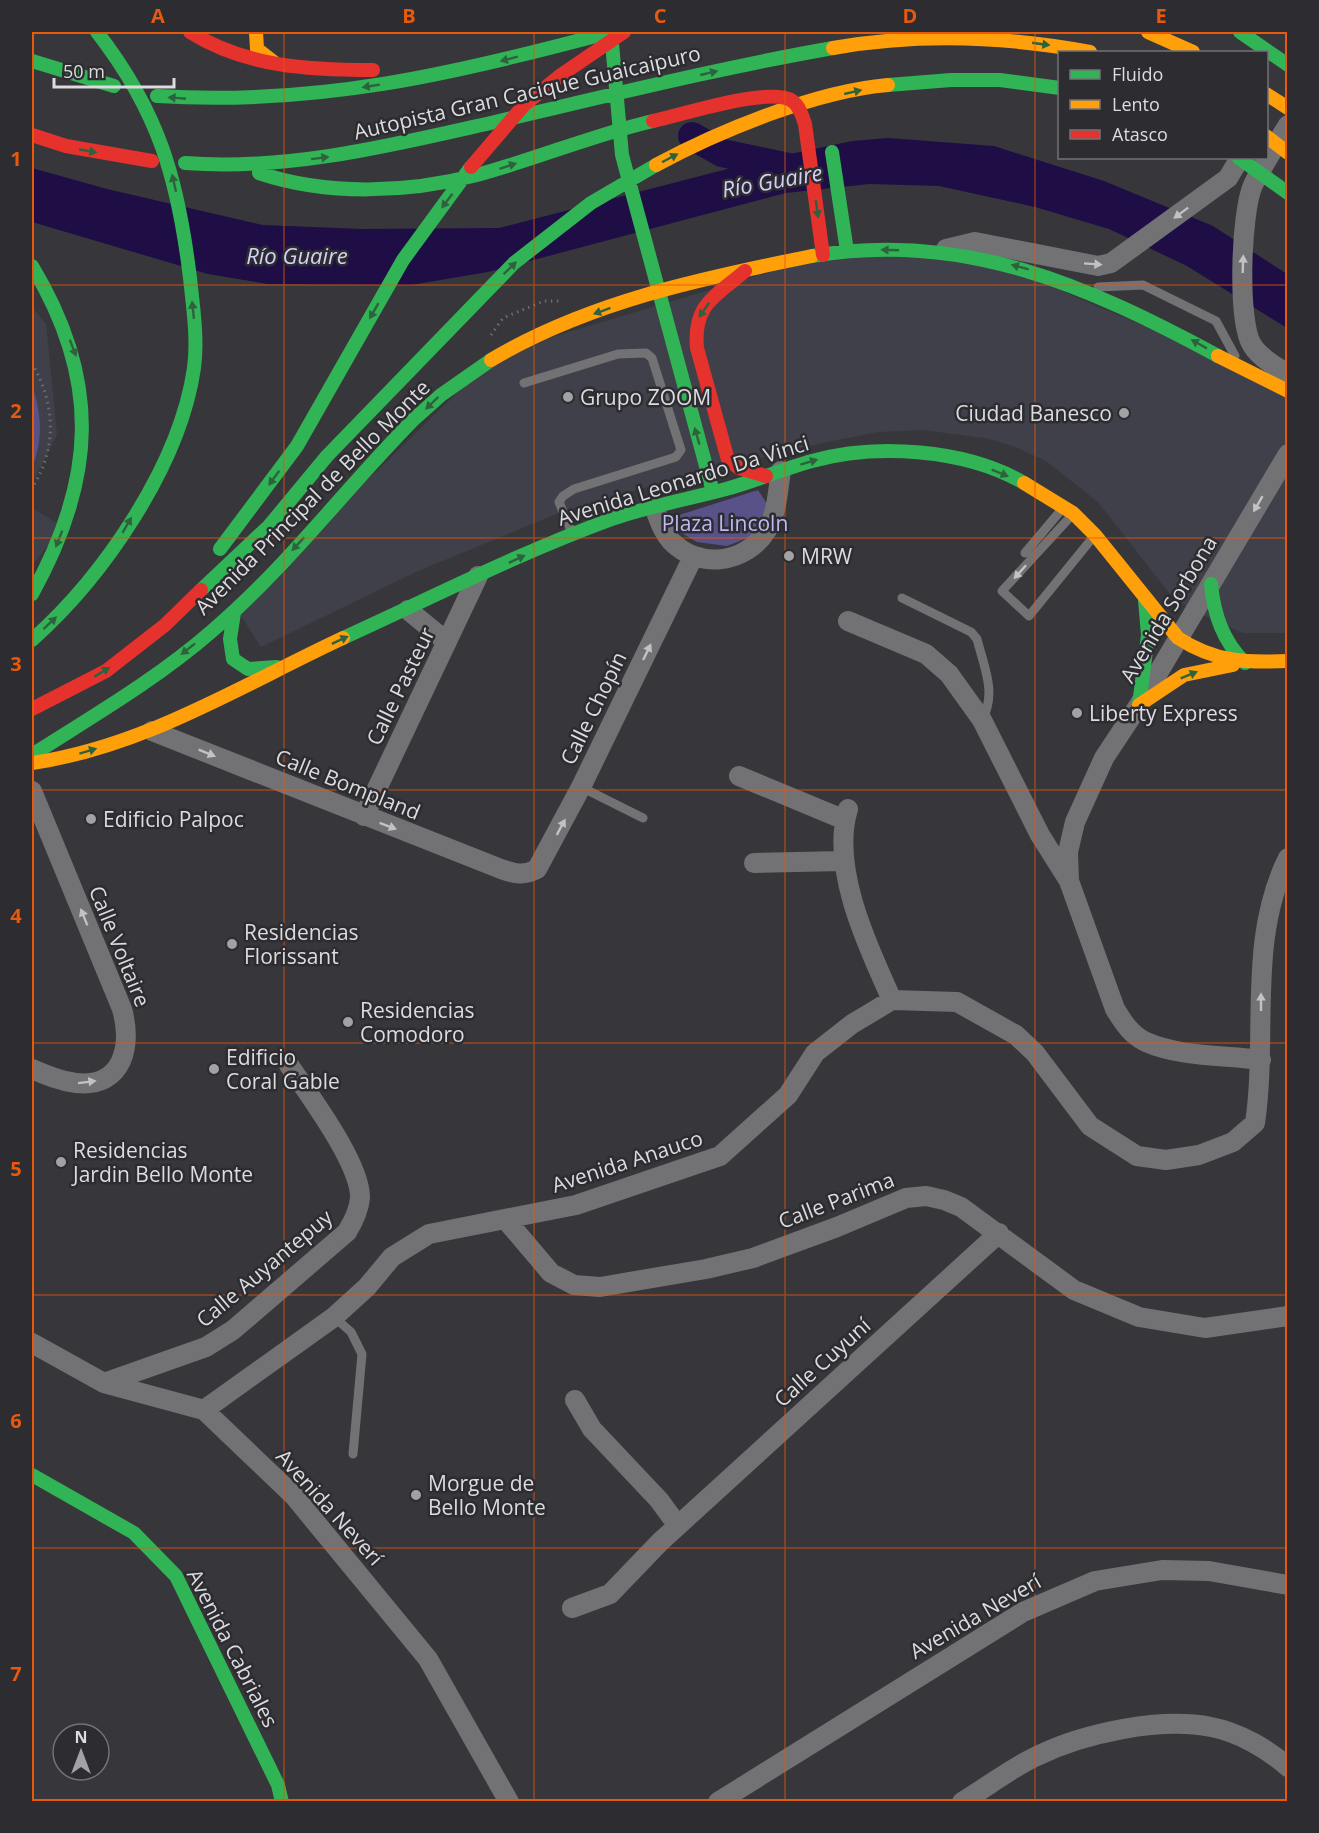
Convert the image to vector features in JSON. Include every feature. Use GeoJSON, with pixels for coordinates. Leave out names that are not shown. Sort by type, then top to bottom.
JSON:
{"type":"FeatureCollection","features":[{"type":"Feature","properties":{"kind":"main road"},"geometry":{"type":"LineString","coordinates":[[32,640],[68,606],[99,571],[126,527],[171,443],[187,403],[194,369],[196,339],[186,240],[168,157],[139,96],[111,49],[97,32]]}},
{"type":"Feature","properties":{"kind":"main road"},"geometry":{"type":"LineString","coordinates":[[190,32],[200,39],[243,58],[293,68],[471,69]]}},
{"type":"Feature","properties":{"kind":"main road"},"geometry":{"type":"LineString","coordinates":[[222,32],[241,47],[275,63]]}},
{"type":"Feature","properties":{"kind":"main road"},"geometry":{"type":"LineString","coordinates":[[256,32],[257,49],[275,63]]}},
{"type":"Feature","properties":{"kind":"main road"},"geometry":{"type":"LineString","coordinates":[[612,32],[622,155],[657,292],[713,492]]}},
{"type":"Feature","properties":{"kind":"main road","name":"Autopista Gran Cacique Guaicaipuro"},"geometry":{"type":"LineString","coordinates":[[157,96],[205,100],[266,99],[324,93],[471,69],[612,32]]}},
{"type":"Feature","properties":{"kind":"main road"},"geometry":{"type":"LineString","coordinates":[[212,558],[227,542],[297,446],[403,260],[473,165],[524,105],[561,75],[624,32]]}},
{"type":"Feature","properties":{"kind":"main road"},"geometry":{"type":"LineString","coordinates":[[1240,32],[1267,51]]}},
{"type":"Feature","properties":{"kind":"main road"},"geometry":{"type":"LineString","coordinates":[[1151,33],[1191,51]]}},
{"type":"Feature","properties":{"kind":"main road","name":"Autopista Gran Cacique Guaicaipuro"},"geometry":{"type":"LineString","coordinates":[[185,163],[241,166],[332,156],[815,49],[920,37],[972,36],[1024,41],[1084,51]]}},
{"type":"Feature","properties":{"kind":"main road"},"geometry":{"type":"LineString","coordinates":[[816,65],[920,37]]}},
{"type":"Feature","properties":{"kind":"main road"},"geometry":{"type":"LineString","coordinates":[[1268,52],[1287,65]]}},
{"type":"Feature","properties":{"kind":"main road"},"geometry":{"type":"LineString","coordinates":[[32,61],[114,86]]}},
{"type":"Feature","properties":{"kind":"main road"},"geometry":{"type":"LineString","coordinates":[[943,66],[1020,68]]}},
{"type":"Feature","properties":{"kind":"main road"},"geometry":{"type":"LineString","coordinates":[[1040,71],[1058,75]]}},
{"type":"Feature","properties":{"kind":"main road"},"geometry":{"type":"LineString","coordinates":[[825,108],[832,83],[838,78]]}},
{"type":"Feature","properties":{"kind":"main road"},"geometry":{"type":"LineString","coordinates":[[32,709],[106,670],[165,626],[269,526],[327,456],[514,263],[591,203],[695,144],[779,112],[878,86],[980,80],[1058,88]]}},
{"type":"Feature","properties":{"kind":"main road"},"geometry":{"type":"LineString","coordinates":[[241,166],[273,179],[325,186],[422,185],[496,170],[736,86]]}},
{"type":"Feature","properties":{"kind":"main road"},"geometry":{"type":"LineString","coordinates":[[1268,95],[1287,108]]}},
{"type":"Feature","properties":{"kind":"main road"},"geometry":{"type":"LineString","coordinates":[[585,126],[751,98],[777,97],[790,100],[801,110],[806,124],[822,250]]}},
{"type":"Feature","properties":{"kind":"main road"},"geometry":{"type":"LineString","coordinates":[[829,132],[846,245]]}},
{"type":"Feature","properties":{"kind":"main road"},"geometry":{"type":"LineString","coordinates":[[32,135],[66,146],[152,161]]}},
{"type":"Feature","properties":{"kind":"main road"},"geometry":{"type":"LineString","coordinates":[[1268,138],[1287,153]]}},
{"type":"Feature","properties":{"kind":"main road"},"geometry":{"type":"LineString","coordinates":[[456,161],[506,148]]}},
{"type":"Feature","properties":{"kind":"main road"},"geometry":{"type":"LineString","coordinates":[[1240,159],[1287,193]]}},
{"type":"Feature","properties":{"kind":"main road"},"geometry":{"type":"LineString","coordinates":[[241,166],[330,177],[352,175]]}},
{"type":"Feature","properties":{"kind":"main road","name":"Avenida Principal de Bello Monte"},"geometry":{"type":"LineString","coordinates":[[32,755],[120,701],[234,613],[400,434],[440,395],[478,366],[549,329],[657,292],[846,245],[933,252],[995,261],[1083,288],[1161,323],[1287,391]]}},
{"type":"Feature","properties":{"kind":"main road"},"geometry":{"type":"LineString","coordinates":[[32,266],[52,294],[76,359],[83,430],[74,493],[60,541],[32,594]]}},
{"type":"Feature","properties":{"kind":"main road"},"geometry":{"type":"LineString","coordinates":[[746,270],[705,307],[697,321],[696,341],[728,460],[739,468],[773,473]]}},
{"type":"Feature","properties":{"kind":"main road","name":"Avenida Leonardo Da Vinci"},"geometry":{"type":"LineString","coordinates":[[32,763],[66,758],[153,731],[286,665],[572,535],[654,507],[713,492],[831,456],[869,451],[939,455],[991,469],[1018,480],[1069,510],[1095,535],[1145,600],[1178,638]]}},
{"type":"Feature","properties":{"kind":"main road"},"geometry":{"type":"LineString","coordinates":[[113,648],[151,621],[189,582]]}},
{"type":"Feature","properties":{"kind":"main road"},"geometry":{"type":"LineString","coordinates":[[1211,584],[1212,597],[1224,638],[1230,649],[1245,663]]}},
{"type":"Feature","properties":{"kind":"main road"},"geometry":{"type":"LineString","coordinates":[[1139,705],[1148,643],[1145,600]]}},
{"type":"Feature","properties":{"kind":"main road"},"geometry":{"type":"LineString","coordinates":[[234,613],[228,641],[231,657],[237,663],[258,670],[286,665]]}},
{"type":"Feature","properties":{"kind":"main road"},"geometry":{"type":"LineString","coordinates":[[1178,638],[1195,649],[1245,663]]}},
{"type":"Feature","properties":{"kind":"main road"},"geometry":{"type":"LineString","coordinates":[[32,697],[56,688],[94,661]]}},
{"type":"Feature","properties":{"kind":"main road"},"geometry":{"type":"LineString","coordinates":[[1139,705],[1184,675],[1245,663],[1287,661]]}},
{"type":"Feature","properties":{"kind":"main road","name":"Avenida Cabriales"},"geometry":{"type":"LineString","coordinates":[[32,1475],[134,1533],[176,1576],[278,1785],[282,1802]]}},
{"type":"Feature","properties":{"kind":"street"},"geometry":{"type":"LineString","coordinates":[[1268,104],[1287,70]]}},
{"type":"Feature","properties":{"kind":"street"},"geometry":{"type":"LineString","coordinates":[[1268,159],[1287,125]]}},
{"type":"Feature","properties":{"kind":"street"},"geometry":{"type":"LineString","coordinates":[[933,252],[975,242],[1098,266],[1124,256],[1228,178],[1238,159]]}},
{"type":"Feature","properties":{"kind":"street"},"geometry":{"type":"LineString","coordinates":[[1268,159],[1252,187],[1248,210],[1243,258],[1244,318],[1246,332],[1253,346],[1287,374]]}},
{"type":"Feature","properties":{"kind":"street","name":"Avenida Sorbona"},"geometry":{"type":"LineString","coordinates":[[1261,1060],[1171,1049],[1145,1041],[1126,1027],[1110,998],[1069,881],[1068,852],[1075,822],[1104,758],[1139,705],[1287,454]]}},
{"type":"Feature","properties":{"kind":"street"},"geometry":{"type":"LineString","coordinates":[[654,507],[666,535],[693,557],[718,560],[731,558],[749,550],[768,528],[773,473]]}},
{"type":"Feature","properties":{"kind":"street","name":"Calle Chopín"},"geometry":{"type":"LineString","coordinates":[[528,874],[537,869],[581,787],[693,557]]}},
{"type":"Feature","properties":{"kind":"street","name":"Calle Pasteur"},"geometry":{"type":"LineString","coordinates":[[364,816],[478,576]]}},
{"type":"Feature","properties":{"kind":"street"},"geometry":{"type":"LineString","coordinates":[[408,610],[447,642]]}},
{"type":"Feature","properties":{"kind":"street"},"geometry":{"type":"LineString","coordinates":[[848,621],[926,654],[949,674],[982,720],[1040,835],[1069,881]]}},
{"type":"Feature","properties":{"kind":"street","name":"Calle Bompland"},"geometry":{"type":"LineString","coordinates":[[153,731],[515,874],[528,874]]}},
{"type":"Feature","properties":{"kind":"street"},"geometry":{"type":"LineString","coordinates":[[739,776],[846,815],[843,861],[872,956],[892,1000],[957,1002],[1016,1035],[1035,1053],[1090,1126],[1137,1156],[1166,1160],[1199,1155],[1233,1142],[1255,1123],[1261,1060],[1261,961],[1268,919],[1281,871],[1287,858]]}},
{"type":"Feature","properties":{"kind":"street","name":"Calle Voltaire"},"geometry":{"type":"LineString","coordinates":[[32,790],[122,1009],[127,1040],[119,1064],[100,1080],[89,1083],[65,1082],[32,1069]]}},
{"type":"Feature","properties":{"kind":"street"},"geometry":{"type":"LineString","coordinates":[[754,863],[843,861]]}},
{"type":"Feature","properties":{"kind":"street","name":"Avenida Anauco"},"geometry":{"type":"LineString","coordinates":[[204,1410],[334,1317],[367,1287],[392,1257],[429,1234],[576,1205],[720,1156],[788,1095],[815,1053],[852,1024],[892,1000]]}},
{"type":"Feature","properties":{"kind":"street","name":"Calle Auyantepuy"},"geometry":{"type":"LineString","coordinates":[[104,1383],[206,1347],[233,1330],[347,1232],[356,1217],[360,1198],[350,1161],[289,1065]]}},
{"type":"Feature","properties":{"kind":"street","name":"Calle Parima"},"geometry":{"type":"LineString","coordinates":[[506,1220],[551,1273],[574,1285],[600,1287],[706,1269],[753,1258],[837,1227],[906,1198],[926,1197],[944,1200],[961,1207],[1074,1290],[1139,1317],[1205,1328],[1287,1316]]}},
{"type":"Feature","properties":{"kind":"street","name":"Calle Cuyuní"},"geometry":{"type":"LineString","coordinates":[[572,1608],[610,1594],[678,1526],[999,1233]]}},
{"type":"Feature","properties":{"kind":"street","name":"Avenida Neverí"},"geometry":{"type":"LineString","coordinates":[[32,1343],[104,1383],[204,1410],[294,1496],[428,1659],[509,1802]]}},
{"type":"Feature","properties":{"kind":"street"},"geometry":{"type":"LineString","coordinates":[[575,1401],[592,1429],[659,1500],[678,1526]]}},
{"type":"Feature","properties":{"kind":"street","name":"Avenida Neverí"},"geometry":{"type":"LineString","coordinates":[[718,1802],[1023,1612],[1073,1589],[1095,1581],[1162,1570],[1209,1571],[1287,1585]]}},
{"type":"Feature","properties":{"kind":"street"},"geometry":{"type":"LineString","coordinates":[[962,1802],[1035,1757],[1057,1747],[1087,1737],[1164,1725],[1213,1727],[1274,1754],[1287,1767]]}},
{"type":"Feature","properties":{"kind":"lane"},"geometry":{"type":"LineString","coordinates":[[1083,288],[1143,285],[1216,321],[1240,366]]}},
{"type":"Feature","properties":{"kind":"lane"},"geometry":{"type":"LineString","coordinates":[[524,383],[618,354],[646,353],[652,358],[681,450],[676,457],[574,489],[563,496],[560,502],[572,535]]}},
{"type":"Feature","properties":{"kind":"lane"},"geometry":{"type":"LineString","coordinates":[[1069,510],[1002,591],[1029,616],[1095,535]]}},
{"type":"Feature","properties":{"kind":"lane"},"geometry":{"type":"LineString","coordinates":[[1025,553],[1069,510]]}},
{"type":"Feature","properties":{"kind":"lane"},"geometry":{"type":"LineString","coordinates":[[902,598],[971,632],[977,639],[991,693],[989,708],[982,720]]}},
{"type":"Feature","properties":{"kind":"lane"},"geometry":{"type":"LineString","coordinates":[[581,787],[643,818]]}},
{"type":"Feature","properties":{"kind":"lane"},"geometry":{"type":"LineString","coordinates":[[334,1317],[351,1332],[362,1354],[353,1454]]}},
{"type":"Feature","properties":{"kind":"path"},"geometry":{"type":"LineString","coordinates":[[32,363],[45,391],[51,428],[46,458],[32,488]]}},
{"type":"Feature","properties":{"kind":"shaded area"},"geometry":{"type":"Polygon","coordinates":[[[970,252],[1287,387],[1287,633],[1243,633],[1191,610],[1170,594],[1098,502],[1046,461],[1013,446],[985,438],[922,430],[878,432],[827,442],[680,477],[559,513],[418,571],[261,647],[236,608],[498,353],[815,259],[970,252]]]}},
{"type":"Feature","properties":{"kind":"shaded area"},"geometry":{"type":"Polygon","coordinates":[[[32,307],[46,324],[57,434],[32,484],[32,307]]]}},
{"type":"Feature","properties":{"kind":"shaded area"},"geometry":{"type":"Polygon","coordinates":[[[32,508],[63,527],[32,565],[32,508]]]}},
{"type":"Feature","properties":{"kind":"green space"},"geometry":{"type":"Polygon","coordinates":[[[32,385],[37,405],[40,436],[32,467],[32,385]]]}},
{"type":"Feature","properties":{"kind":"green space","name":"Plaza Lincoln"},"geometry":{"type":"Polygon","coordinates":[[[758,490],[769,507],[755,535],[727,546],[697,542],[678,531],[673,517],[758,490]]]}},
{"type":"Feature","properties":{"kind":"water","name":"Río Guaire"},"geometry":{"type":"Polygon","coordinates":[[[888,138],[994,146],[1104,181],[1213,226],[1287,274],[1287,328],[1187,266],[1109,229],[1035,207],[939,186],[869,184],[786,193],[488,272],[411,285],[268,284],[208,274],[32,222],[32,168],[107,189],[263,225],[361,229],[499,228],[762,160],[852,141],[888,138]]]}},
{"type":"Feature","properties":{"kind":"waterway"},"geometry":{"type":"LineString","coordinates":[[692,136],[722,153],[798,169]]}},
{"type":"Feature","properties":{"kind":"traffic: fast"},"geometry":{"type":"LineString","coordinates":[[32,640],[86,584],[135,516],[156,480],[173,442],[186,405],[194,368],[194,312],[185,242],[172,178],[151,119],[136,90],[97,32]]}},
{"type":"Feature","properties":{"kind":"traffic: fast"},"geometry":{"type":"LineString","coordinates":[[611,32],[622,155],[713,492]]}},
{"type":"Feature","properties":{"kind":"traffic: fast"},"geometry":{"type":"LineString","coordinates":[[1240,32],[1268,51]]}},
{"type":"Feature","properties":{"kind":"traffic: fast"},"geometry":{"type":"LineString","coordinates":[[157,96],[216,98],[273,96],[385,84],[495,62],[607,33]]}},
{"type":"Feature","properties":{"kind":"traffic: fast"},"geometry":{"type":"LineString","coordinates":[[185,163],[263,163],[341,154],[418,139],[705,73],[833,48]]}},
{"type":"Feature","properties":{"kind":"traffic: fast"},"geometry":{"type":"LineString","coordinates":[[1268,51],[1288,65]]}},
{"type":"Feature","properties":{"kind":"traffic: fast"},"geometry":{"type":"LineString","coordinates":[[32,61],[114,86]]}},
{"type":"Feature","properties":{"kind":"traffic: fast"},"geometry":{"type":"LineString","coordinates":[[888,85],[951,80],[1000,80],[1058,88]]}},
{"type":"Feature","properties":{"kind":"traffic: fast"},"geometry":{"type":"LineString","coordinates":[[259,173],[312,186],[368,189],[423,186],[477,175],[653,121]]}},
{"type":"Feature","properties":{"kind":"traffic: fast"},"geometry":{"type":"LineString","coordinates":[[832,152],[847,251]]}},
{"type":"Feature","properties":{"kind":"traffic: fast"},"geometry":{"type":"LineString","coordinates":[[1240,159],[1288,193]]}},
{"type":"Feature","properties":{"kind":"traffic: fast"},"geometry":{"type":"LineString","coordinates":[[201,590],[269,526],[327,456],[514,263],[591,203],[656,165]]}},
{"type":"Feature","properties":{"kind":"traffic: fast"},"geometry":{"type":"LineString","coordinates":[[220,549],[297,446],[403,260],[471,167]]}},
{"type":"Feature","properties":{"kind":"traffic: fast"},"geometry":{"type":"LineString","coordinates":[[812,256],[868,250],[921,251],[973,258],[1023,270],[1121,307],[1218,356]]}},
{"type":"Feature","properties":{"kind":"traffic: fast"},"geometry":{"type":"LineString","coordinates":[[32,266],[54,308],[70,349],[79,390],[82,430],[78,470],[69,510],[53,552],[32,594]]}},
{"type":"Feature","properties":{"kind":"traffic: fast"},"geometry":{"type":"LineString","coordinates":[[32,755],[147,681],[212,631],[290,555],[413,420],[441,395],[491,360]]}},
{"type":"Feature","properties":{"kind":"traffic: fast"},"geometry":{"type":"LineString","coordinates":[[343,638],[510,561],[612,519],[726,489],[837,455],[892,451],[948,456],[1001,472],[1024,483]]}},
{"type":"Feature","properties":{"kind":"traffic: fast"},"geometry":{"type":"LineString","coordinates":[[1211,584],[1214,606],[1225,637],[1245,663]]}},
{"type":"Feature","properties":{"kind":"traffic: fast"},"geometry":{"type":"LineString","coordinates":[[1139,705],[1148,635],[1145,600]]}},
{"type":"Feature","properties":{"kind":"traffic: fast"},"geometry":{"type":"LineString","coordinates":[[234,613],[230,639],[233,659],[248,669],[277,667]]}},
{"type":"Feature","properties":{"kind":"traffic: fast"},"geometry":{"type":"LineString","coordinates":[[32,1475],[134,1533],[176,1576],[278,1785],[282,1802]]}},
{"type":"Feature","properties":{"kind":"traffic: slow"},"geometry":{"type":"LineString","coordinates":[[256,32],[257,49],[275,63]]}},
{"type":"Feature","properties":{"kind":"traffic: slow"},"geometry":{"type":"LineString","coordinates":[[1148,32],[1191,51]]}},
{"type":"Feature","properties":{"kind":"traffic: slow"},"geometry":{"type":"LineString","coordinates":[[833,48],[897,40],[962,38],[1026,43],[1084,51]]}},
{"type":"Feature","properties":{"kind":"traffic: slow"},"geometry":{"type":"LineString","coordinates":[[656,165],[709,139],[769,114],[830,95],[888,85]]}},
{"type":"Feature","properties":{"kind":"traffic: slow"},"geometry":{"type":"LineString","coordinates":[[1268,95],[1288,108]]}},
{"type":"Feature","properties":{"kind":"traffic: slow"},"geometry":{"type":"LineString","coordinates":[[1268,138],[1288,153]]}},
{"type":"Feature","properties":{"kind":"traffic: slow"},"geometry":{"type":"LineString","coordinates":[[491,360],[567,322],[606,307],[688,283],[812,256]]}},
{"type":"Feature","properties":{"kind":"traffic: slow"},"geometry":{"type":"LineString","coordinates":[[1218,356],[1288,391]]}},
{"type":"Feature","properties":{"kind":"traffic: slow"},"geometry":{"type":"LineString","coordinates":[[1024,483],[1073,513],[1095,535],[1178,638],[1205,652],[1231,659],[1258,662],[1288,661]]}},
{"type":"Feature","properties":{"kind":"traffic: slow"},"geometry":{"type":"LineString","coordinates":[[32,763],[73,755],[153,729],[343,638]]}},
{"type":"Feature","properties":{"kind":"traffic: slow"},"geometry":{"type":"LineString","coordinates":[[1139,705],[1184,675],[1233,665]]}},
{"type":"Feature","properties":{"kind":"traffic: jam"},"geometry":{"type":"LineString","coordinates":[[190,32],[233,53],[278,64],[325,69],[373,70]]}},
{"type":"Feature","properties":{"kind":"traffic: jam"},"geometry":{"type":"LineString","coordinates":[[471,167],[524,105],[561,75],[624,32]]}},
{"type":"Feature","properties":{"kind":"traffic: jam"},"geometry":{"type":"LineString","coordinates":[[653,121],[744,99],[779,97],[794,102],[805,124],[823,255]]}},
{"type":"Feature","properties":{"kind":"traffic: jam"},"geometry":{"type":"LineString","coordinates":[[32,135],[66,146],[152,161]]}},
{"type":"Feature","properties":{"kind":"traffic: jam"},"geometry":{"type":"LineString","coordinates":[[745,271],[716,295],[703,311],[697,333],[697,348],[728,460],[739,468],[766,476]]}},
{"type":"Feature","properties":{"kind":"traffic: jam"},"geometry":{"type":"LineString","coordinates":[[32,709],[106,671],[165,625],[201,590]]}},
{"type":"Feature","properties":{"kind":"place","name":"Grupo ZOOM"},"geometry":{"type":"Point","coordinates":[568,397]}},
{"type":"Feature","properties":{"kind":"place","name":"Ciudad Banesco"},"geometry":{"type":"Point","coordinates":[1124,413]}},
{"type":"Feature","properties":{"kind":"place","name":"MRW"},"geometry":{"type":"Point","coordinates":[789,556]}},
{"type":"Feature","properties":{"kind":"place","name":"Liberty Express"},"geometry":{"type":"Point","coordinates":[1077,713]}},
{"type":"Feature","properties":{"kind":"place","name":"Edificio Palpoc"},"geometry":{"type":"Point","coordinates":[91,819]}},
{"type":"Feature","properties":{"kind":"place","name":"Residencias Florissant"},"geometry":{"type":"Point","coordinates":[232,944]}},
{"type":"Feature","properties":{"kind":"place","name":"Residencias Comodoro"},"geometry":{"type":"Point","coordinates":[348,1022]}},
{"type":"Feature","properties":{"kind":"place","name":"Edificio Coral Gable"},"geometry":{"type":"Point","coordinates":[214,1069]}},
{"type":"Feature","properties":{"kind":"place","name":"Residencias Jardin Bello Monte"},"geometry":{"type":"Point","coordinates":[61,1162]}},
{"type":"Feature","properties":{"kind":"place","name":"Morgue de Bello Monte"},"geometry":{"type":"Point","coordinates":[416,1495]}}]}
